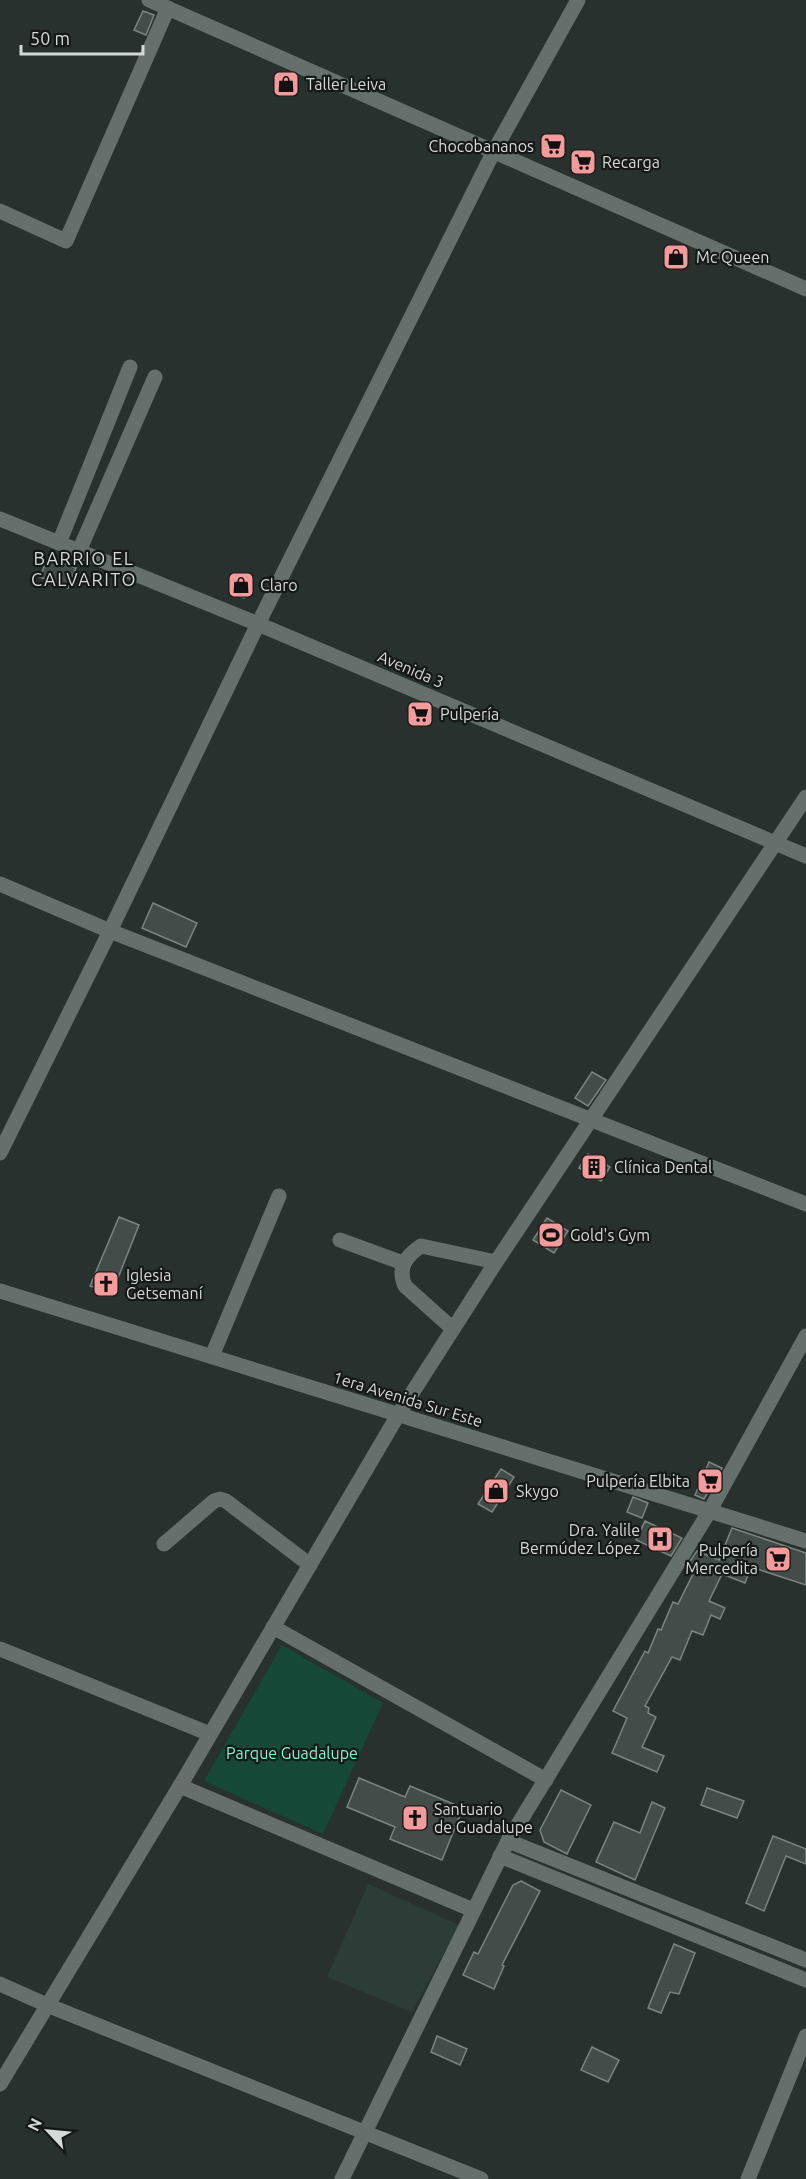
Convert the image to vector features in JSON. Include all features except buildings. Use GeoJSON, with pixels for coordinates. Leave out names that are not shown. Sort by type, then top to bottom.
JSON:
{"type":"FeatureCollection","features":[{"type":"Feature","properties":{"kind":"street"},"geometry":{"type":"LineString","coordinates":[[148,0],[806,289]]}},
{"type":"Feature","properties":{"kind":"street"},"geometry":{"type":"LineString","coordinates":[[0,1153],[110,932],[258,624],[493,153],[578,0]]}},
{"type":"Feature","properties":{"kind":"street"},"geometry":{"type":"LineString","coordinates":[[0,211],[66,241],[168,8]]}},
{"type":"Feature","properties":{"kind":"street"},"geometry":{"type":"LineString","coordinates":[[59,543],[130,367]]}},
{"type":"Feature","properties":{"kind":"street"},"geometry":{"type":"LineString","coordinates":[[79,551],[155,377]]}},
{"type":"Feature","properties":{"kind":"street","name":"Avenida 3"},"geometry":{"type":"LineString","coordinates":[[0,519],[258,624],[806,856]]}},
{"type":"Feature","properties":{"kind":"street"},"geometry":{"type":"LineString","coordinates":[[0,2084],[180,1786],[398,1415],[495,1262],[806,797]]}},
{"type":"Feature","properties":{"kind":"street"},"geometry":{"type":"LineString","coordinates":[[0,884],[110,932],[806,1204]]}},
{"type":"Feature","properties":{"kind":"street"},"geometry":{"type":"LineString","coordinates":[[212,1356],[279,1196]]}},
{"type":"Feature","properties":{"kind":"street"},"geometry":{"type":"LineString","coordinates":[[340,1240],[403,1263]]}},
{"type":"Feature","properties":{"kind":"street"},"geometry":{"type":"LineString","coordinates":[[453,1329],[405,1286],[401,1277],[403,1263],[421,1246],[495,1262]]}},
{"type":"Feature","properties":{"kind":"street","name":"1era Avenida Sur Este"},"geometry":{"type":"LineString","coordinates":[[0,1291],[806,1541]]}},
{"type":"Feature","properties":{"kind":"street"},"geometry":{"type":"LineString","coordinates":[[342,2179],[508,1841],[709,1512],[806,1336]]}},
{"type":"Feature","properties":{"kind":"street"},"geometry":{"type":"LineString","coordinates":[[164,1544],[214,1501],[220,1499],[226,1501],[310,1565]]}},
{"type":"Feature","properties":{"kind":"street"},"geometry":{"type":"LineString","coordinates":[[273,1627],[546,1780]]}},
{"type":"Feature","properties":{"kind":"street"},"geometry":{"type":"LineString","coordinates":[[0,1649],[210,1734]]}},
{"type":"Feature","properties":{"kind":"street"},"geometry":{"type":"LineString","coordinates":[[180,1786],[473,1910]]}},
{"type":"Feature","properties":{"kind":"street"},"geometry":{"type":"LineString","coordinates":[[508,1841],[806,1960]]}},
{"type":"Feature","properties":{"kind":"street"},"geometry":{"type":"LineString","coordinates":[[500,1856],[806,1980]]}},
{"type":"Feature","properties":{"kind":"street"},"geometry":{"type":"LineString","coordinates":[[0,1984],[47,2005],[482,2179]]}},
{"type":"Feature","properties":{"kind":"street"},"geometry":{"type":"LineString","coordinates":[[748,2179],[806,2036]]}},
{"type":"Feature","properties":{"kind":"shaded area"},"geometry":{"type":"Polygon","coordinates":[[[368,1884],[459,1925],[412,2012],[327,1977],[368,1884]]]}},
{"type":"Feature","properties":{"kind":"green space","name":"Parque Guadalupe"},"geometry":{"type":"Polygon","coordinates":[[[282,1645],[383,1703],[323,1834],[204,1781],[282,1645]]]}},
{"type":"Feature","properties":{"kind":"place","name":"Taller Leiva"},"geometry":{"type":"Point","coordinates":[286,84]}},
{"type":"Feature","properties":{"kind":"place","name":"Chocobananos"},"geometry":{"type":"Point","coordinates":[553,146]}},
{"type":"Feature","properties":{"kind":"place","name":"Recarga"},"geometry":{"type":"Point","coordinates":[583,162]}},
{"type":"Feature","properties":{"kind":"place","name":"Mc Queen"},"geometry":{"type":"Point","coordinates":[676,257]}},
{"type":"Feature","properties":{"kind":"place","name":"Claro"},"geometry":{"type":"Point","coordinates":[241,585]}},
{"type":"Feature","properties":{"kind":"place","name":"Pulpería"},"geometry":{"type":"Point","coordinates":[420,714]}},
{"type":"Feature","properties":{"kind":"place","name":"Clínica Dental"},"geometry":{"type":"Point","coordinates":[594,1167]}},
{"type":"Feature","properties":{"kind":"place","name":"Gold's Gym"},"geometry":{"type":"Point","coordinates":[551,1235]}},
{"type":"Feature","properties":{"kind":"place","name":"Iglesia Getsemaní"},"geometry":{"type":"Point","coordinates":[106,1284]}},
{"type":"Feature","properties":{"kind":"place","name":"Pulpería Elbita"},"geometry":{"type":"Point","coordinates":[710,1481]}},
{"type":"Feature","properties":{"kind":"place","name":"Skygo"},"geometry":{"type":"Point","coordinates":[496,1491]}},
{"type":"Feature","properties":{"kind":"place","name":"Dra. Yalile Bermúdez López"},"geometry":{"type":"Point","coordinates":[660,1539]}},
{"type":"Feature","properties":{"kind":"place","name":"Pulpería Mercedita"},"geometry":{"type":"Point","coordinates":[778,1559]}},
{"type":"Feature","properties":{"kind":"place","name":"Santuario de Guadalupe"},"geometry":{"type":"Point","coordinates":[415,1818]}},
{"type":"Feature","properties":{"kind":"district","name":"BARRIO EL CALVARITO"},"geometry":{"type":"Point","coordinates":[84,568]}}]}
